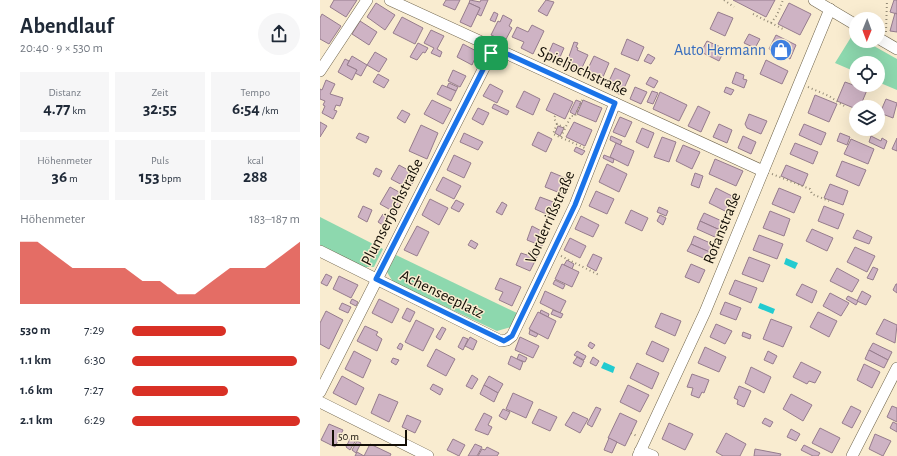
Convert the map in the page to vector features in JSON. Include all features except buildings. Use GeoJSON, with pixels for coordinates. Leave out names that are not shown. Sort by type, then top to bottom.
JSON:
{"type":"FeatureCollection","features":[{"type":"Feature","properties":{"kind":"street"},"geometry":{"type":"LineString","coordinates":[[320,71],[367,0]]}},
{"type":"Feature","properties":{"kind":"street","name":"Spieljochstraße"},"geometry":{"type":"LineString","coordinates":[[390,0],[767,172]]}},
{"type":"Feature","properties":{"kind":"street"},"geometry":{"type":"LineString","coordinates":[[814,0],[849,21]]}},
{"type":"Feature","properties":{"kind":"street","name":"Rofanstraße"},"geometry":{"type":"LineString","coordinates":[[639,454],[705,312],[767,172],[799,84],[830,9]]}},
{"type":"Feature","properties":{"kind":"street"},"geometry":{"type":"LineString","coordinates":[[885,43],[897,49]]}},
{"type":"Feature","properties":{"kind":"street","name":"Plumserjochstraße"},"geometry":{"type":"LineString","coordinates":[[320,392],[494,48]]}},
{"type":"Feature","properties":{"kind":"street","name":"Vorderrißstraße"},"geometry":{"type":"LineString","coordinates":[[507,340],[512,336],[575,205],[615,103]]}},
{"type":"Feature","properties":{"kind":"street","name":"Achenseeplatz"},"geometry":{"type":"LineString","coordinates":[[320,252],[501,341],[507,340]]}},
{"type":"Feature","properties":{"kind":"street"},"geometry":{"type":"LineString","coordinates":[[852,456],[897,368]]}},
{"type":"Feature","properties":{"kind":"street"},"geometry":{"type":"LineString","coordinates":[[320,402],[428,456]]}},
{"type":"Feature","properties":{"kind":"street"},"geometry":{"type":"LineString","coordinates":[[639,454],[652,456]]}},
{"type":"Feature","properties":{"kind":"path"},"geometry":{"type":"LineString","coordinates":[[724,0],[734,7]]}},
{"type":"Feature","properties":{"kind":"path"},"geometry":{"type":"LineString","coordinates":[[770,23],[777,15],[783,0]]}},
{"type":"Feature","properties":{"kind":"path"},"geometry":{"type":"LineString","coordinates":[[885,16],[887,0]]}},
{"type":"Feature","properties":{"kind":"path"},"geometry":{"type":"LineString","coordinates":[[753,14],[785,30]]}},
{"type":"Feature","properties":{"kind":"path"},"geometry":{"type":"LineString","coordinates":[[799,84],[829,96],[844,106]]}},
{"type":"Feature","properties":{"kind":"path"},"geometry":{"type":"LineString","coordinates":[[561,137],[571,116],[575,116],[587,90]]}},
{"type":"Feature","properties":{"kind":"path"},"geometry":{"type":"LineString","coordinates":[[555,116],[554,118],[557,124],[566,128]]}},
{"type":"Feature","properties":{"kind":"path"},"geometry":{"type":"LineString","coordinates":[[557,124],[553,134],[596,152]]}},
{"type":"Feature","properties":{"kind":"path"},"geometry":{"type":"LineString","coordinates":[[767,172],[810,189],[812,194],[829,201]]}},
{"type":"Feature","properties":{"kind":"path"},"geometry":{"type":"LineString","coordinates":[[552,252],[599,275]]}},
{"type":"Feature","properties":{"kind":"path"},"geometry":{"type":"LineString","coordinates":[[631,434],[638,437]]}},
{"type":"Feature","properties":{"kind":"green space"},"geometry":{"type":"Polygon","coordinates":[[[849,40],[849,48],[877,48],[897,59],[897,90],[885,85],[885,56],[849,56],[849,69],[835,63],[849,40]]]}},
{"type":"Feature","properties":{"kind":"green space"},"geometry":{"type":"Polygon","coordinates":[[[320,217],[383,249],[374,267],[363,267],[320,245],[320,217]]]}},
{"type":"Feature","properties":{"kind":"green space"},"geometry":{"type":"Polygon","coordinates":[[[396,255],[517,313],[511,327],[497,331],[393,282],[387,272],[396,255]]]}},
{"type":"Feature","properties":{"kind":"water"},"geometry":{"type":"Polygon","coordinates":[[[786,258],[798,263],[795,269],[784,264],[786,258]]]}},
{"type":"Feature","properties":{"kind":"water"},"geometry":{"type":"Polygon","coordinates":[[[760,303],[775,309],[773,314],[758,308],[760,303]]]}},
{"type":"Feature","properties":{"kind":"water"},"geometry":{"type":"Polygon","coordinates":[[[604,362],[615,367],[613,373],[601,368],[604,362]]]}},
{"type":"Feature","properties":{"kind":"place","name":"Auto Hermann"},"geometry":{"type":"Point","coordinates":[781,50]}},
{"type":"Feature","properties":{"kind":"route"},"geometry":{"type":"LineString","coordinates":[[494,48],[615,103],[575,205],[512,336],[510,339],[504,341],[501,341],[376,279],[491,53],[494,48]]}}]}
